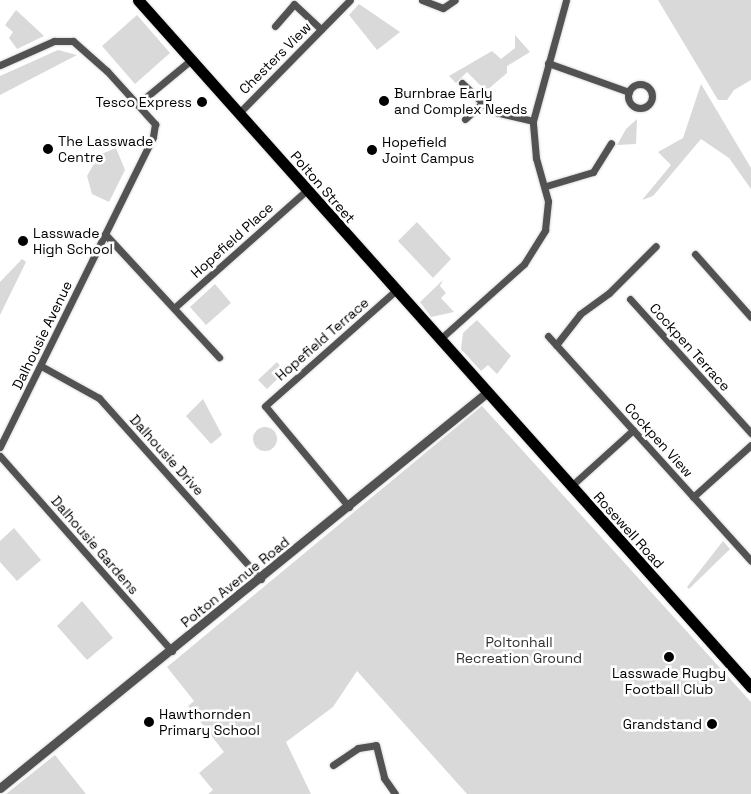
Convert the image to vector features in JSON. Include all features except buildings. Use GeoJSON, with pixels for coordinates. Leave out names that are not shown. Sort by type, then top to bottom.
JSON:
{"type":"FeatureCollection","features":[{"type":"Feature","properties":{"kind":"main road","name":"Polton Street"},"geometry":{"type":"LineString","coordinates":[[138,0],[486,394]]}},
{"type":"Feature","properties":{"kind":"main road","name":"Rosewell Road"},"geometry":{"type":"LineString","coordinates":[[486,394],[751,687]]}},
{"type":"Feature","properties":{"kind":"street","name":"Chesters View"},"geometry":{"type":"LineString","coordinates":[[239,113],[350,0]]}},
{"type":"Feature","properties":{"kind":"street"},"geometry":{"type":"LineString","coordinates":[[422,0],[442,8],[455,0]]}},
{"type":"Feature","properties":{"kind":"street"},"geometry":{"type":"LineString","coordinates":[[440,340],[534,253],[548,219],[546,186],[536,158],[533,121],[566,0]]}},
{"type":"Feature","properties":{"kind":"street"},"geometry":{"type":"LineString","coordinates":[[275,26],[294,4],[321,29]]}},
{"type":"Feature","properties":{"kind":"street","name":"Dalhousie Avenue"},"geometry":{"type":"LineString","coordinates":[[0,65],[54,41],[73,41],[154,119],[154,137],[104,234],[0,447]]}},
{"type":"Feature","properties":{"kind":"street"},"geometry":{"type":"LineString","coordinates":[[139,103],[191,60]]}},
{"type":"Feature","properties":{"kind":"street"},"geometry":{"type":"LineString","coordinates":[[548,63],[629,92]]}},
{"type":"Feature","properties":{"kind":"street"},"geometry":{"type":"LineString","coordinates":[[462,84],[481,104],[511,118],[533,121]]}},
{"type":"Feature","properties":{"kind":"street"},"geometry":{"type":"LineString","coordinates":[[465,119],[481,104]]}},
{"type":"Feature","properties":{"kind":"street"},"geometry":{"type":"LineString","coordinates":[[546,186],[593,172],[612,143]]}},
{"type":"Feature","properties":{"kind":"street","name":"Hopefield Place"},"geometry":{"type":"LineString","coordinates":[[174,308],[306,191]]}},
{"type":"Feature","properties":{"kind":"street"},"geometry":{"type":"LineString","coordinates":[[104,234],[219,357]]}},
{"type":"Feature","properties":{"kind":"street"},"geometry":{"type":"LineString","coordinates":[[556,345],[580,314],[609,293],[656,246]]}},
{"type":"Feature","properties":{"kind":"street"},"geometry":{"type":"LineString","coordinates":[[695,254],[751,318]]}},
{"type":"Feature","properties":{"kind":"street","name":"Hopefield Terrace"},"geometry":{"type":"LineString","coordinates":[[349,507],[266,406],[396,290]]}},
{"type":"Feature","properties":{"kind":"street","name":"Cockpen Terrace"},"geometry":{"type":"LineString","coordinates":[[630,299],[751,433]]}},
{"type":"Feature","properties":{"kind":"street","name":"Cockpen View"},"geometry":{"type":"LineString","coordinates":[[548,336],[751,561]]}},
{"type":"Feature","properties":{"kind":"street","name":"Dalhousie Drive"},"geometry":{"type":"LineString","coordinates":[[41,366],[99,398],[261,580]]}},
{"type":"Feature","properties":{"kind":"street","name":"Polton Avenue Road"},"geometry":{"type":"LineString","coordinates":[[0,788],[261,580],[486,394]]}},
{"type":"Feature","properties":{"kind":"street"},"geometry":{"type":"LineString","coordinates":[[570,487],[633,430]]}},
{"type":"Feature","properties":{"kind":"street"},"geometry":{"type":"LineString","coordinates":[[693,497],[751,445]]}},
{"type":"Feature","properties":{"kind":"street","name":"Dalhousie Gardens"},"geometry":{"type":"LineString","coordinates":[[0,456],[172,650]]}},
{"type":"Feature","properties":{"kind":"street"},"geometry":{"type":"LineString","coordinates":[[332,765],[358,748],[376,745],[384,778],[395,794]]}},
{"type":"Feature","properties":{"kind":"green space"},"geometry":{"type":"Polygon","coordinates":[[[658,0],[751,0],[751,80],[734,90],[727,100],[718,100],[658,0]]]}},
{"type":"Feature","properties":{"kind":"green space"},"geometry":{"type":"Polygon","coordinates":[[[359,4],[400,32],[377,50],[349,15],[359,4]]]}},
{"type":"Feature","properties":{"kind":"green space"},"geometry":{"type":"Polygon","coordinates":[[[16,10],[44,36],[17,49],[9,38],[13,32],[5,25],[16,10]]]}},
{"type":"Feature","properties":{"kind":"green space"},"geometry":{"type":"Polygon","coordinates":[[[137,15],[170,53],[135,84],[102,46],[137,15]]]}},
{"type":"Feature","properties":{"kind":"green space"},"geometry":{"type":"Polygon","coordinates":[[[515,35],[530,52],[507,66],[507,73],[486,91],[467,72],[456,83],[449,76],[492,51],[501,59],[515,48],[515,35]]]}},
{"type":"Feature","properties":{"kind":"green space"},"geometry":{"type":"Polygon","coordinates":[[[58,50],[77,55],[0,95],[0,76],[58,50]]]}},
{"type":"Feature","properties":{"kind":"green space"},"geometry":{"type":"Polygon","coordinates":[[[701,84],[751,168],[751,189],[729,158],[701,139],[653,196],[642,200],[671,165],[658,152],[683,138],[701,84]]]}},
{"type":"Feature","properties":{"kind":"green space"},"geometry":{"type":"Polygon","coordinates":[[[637,119],[636,144],[617,145],[626,129],[637,119]]]}},
{"type":"Feature","properties":{"kind":"green space"},"geometry":{"type":"Polygon","coordinates":[[[116,148],[125,170],[109,202],[92,194],[87,176],[99,155],[116,148]]]}},
{"type":"Feature","properties":{"kind":"green space"},"geometry":{"type":"Polygon","coordinates":[[[417,222],[451,259],[433,278],[398,241],[417,222]]]}},
{"type":"Feature","properties":{"kind":"green space"},"geometry":{"type":"Polygon","coordinates":[[[22,259],[26,262],[0,315],[0,282],[22,259]]]}},
{"type":"Feature","properties":{"kind":"green space"},"geometry":{"type":"Polygon","coordinates":[[[443,280],[440,286],[446,293],[441,298],[454,312],[431,317],[420,302],[443,280]]]}},
{"type":"Feature","properties":{"kind":"green space"},"geometry":{"type":"Polygon","coordinates":[[[215,284],[231,303],[206,325],[190,307],[215,284]]]}},
{"type":"Feature","properties":{"kind":"green space"},"geometry":{"type":"Polygon","coordinates":[[[477,320],[511,356],[497,374],[488,365],[481,371],[461,349],[463,333],[477,320]]]}},
{"type":"Feature","properties":{"kind":"green space"},"geometry":{"type":"Polygon","coordinates":[[[277,362],[285,372],[267,389],[258,380],[277,362]]]}},
{"type":"Feature","properties":{"kind":"green space"},"geometry":{"type":"Polygon","coordinates":[[[203,399],[222,435],[211,444],[186,416],[203,399]]]}},
{"type":"Feature","properties":{"kind":"green space","name":"Poltonhall Recreation Ground"},"geometry":{"type":"Polygon","coordinates":[[[482,406],[751,702],[751,794],[467,794],[357,671],[333,707],[286,742],[311,794],[208,794],[213,790],[199,773],[224,752],[188,706],[194,701],[167,667],[482,406]]]}},
{"type":"Feature","properties":{"kind":"green space"},"geometry":{"type":"Polygon","coordinates":[[[265,427],[270,428],[276,434],[276,444],[270,450],[265,451],[260,450],[254,444],[253,439],[254,434],[260,428],[265,427]]]}},
{"type":"Feature","properties":{"kind":"green space"},"geometry":{"type":"Polygon","coordinates":[[[14,528],[41,560],[17,581],[0,562],[0,541],[14,528]]]}},
{"type":"Feature","properties":{"kind":"green space"},"geometry":{"type":"Polygon","coordinates":[[[723,541],[730,549],[689,589],[687,587],[723,541]]]}},
{"type":"Feature","properties":{"kind":"green space"},"geometry":{"type":"Polygon","coordinates":[[[82,601],[113,638],[87,660],[57,626],[82,601]]]}},
{"type":"Feature","properties":{"kind":"green space"},"geometry":{"type":"Polygon","coordinates":[[[55,755],[86,794],[6,794],[55,755]]]}},
{"type":"Feature","properties":{"kind":"place","name":"Burnbrae Early and Complex Needs"},"geometry":{"type":"Point","coordinates":[384,101]}},
{"type":"Feature","properties":{"kind":"place","name":"Tesco Express"},"geometry":{"type":"Point","coordinates":[202,102]}},
{"type":"Feature","properties":{"kind":"place","name":"The Lasswade Centre"},"geometry":{"type":"Point","coordinates":[48,149]}},
{"type":"Feature","properties":{"kind":"place","name":"Hopefield Joint Campus"},"geometry":{"type":"Point","coordinates":[372,150]}},
{"type":"Feature","properties":{"kind":"place","name":"Lasswade High School"},"geometry":{"type":"Point","coordinates":[23,241]}},
{"type":"Feature","properties":{"kind":"place","name":"Lasswade Rugby Football Club"},"geometry":{"type":"Point","coordinates":[669,657]}},
{"type":"Feature","properties":{"kind":"place","name":"Hawthornden Primary School"},"geometry":{"type":"Point","coordinates":[149,722]}},
{"type":"Feature","properties":{"kind":"place","name":"Grandstand"},"geometry":{"type":"Point","coordinates":[712,724]}}]}
